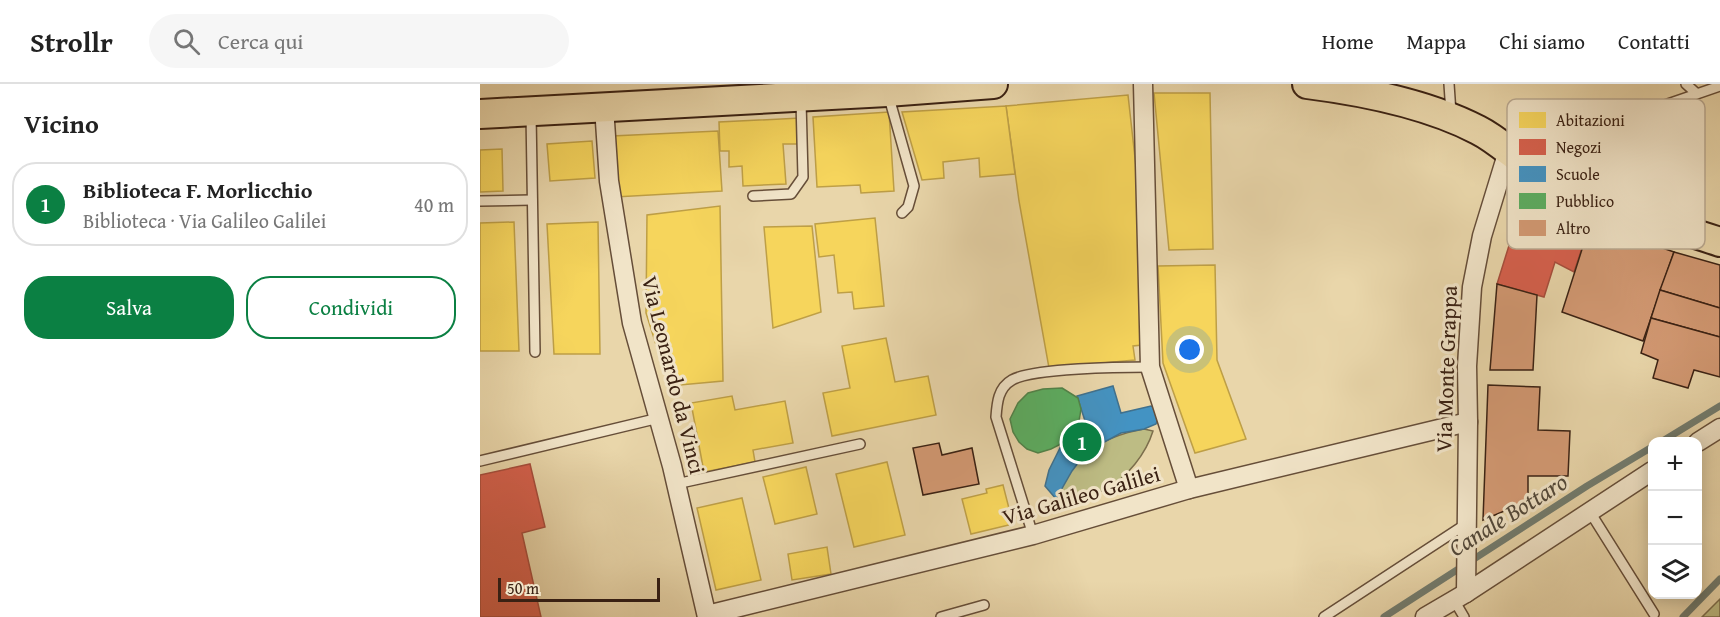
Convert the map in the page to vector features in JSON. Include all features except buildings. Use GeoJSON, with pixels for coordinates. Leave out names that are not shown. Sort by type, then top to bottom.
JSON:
{"type":"FeatureCollection","features":[{"type":"Feature","properties":{"kind":"main road"},"geometry":{"type":"LineString","coordinates":[[480,114],[993,84]]}},
{"type":"Feature","properties":{"kind":"main road"},"geometry":{"type":"LineString","coordinates":[[1307,84],[1414,105],[1480,131],[1507,151]]}},
{"type":"Feature","properties":{"kind":"main road"},"geometry":{"type":"LineString","coordinates":[[1705,237],[1720,242]]}},
{"type":"Feature","properties":{"kind":"street"},"geometry":{"type":"LineString","coordinates":[[1143,84],[1150,367],[1189,489]]}},
{"type":"Feature","properties":{"kind":"street","name":"Via Leonardo da Vinci"},"geometry":{"type":"LineString","coordinates":[[604,107],[609,181],[632,323],[676,484],[707,616]]}},
{"type":"Feature","properties":{"kind":"street","name":"Via Monte Grappa"},"geometry":{"type":"LineString","coordinates":[[1460,596],[1466,549],[1467,366],[1472,286],[1482,236],[1507,155]]}},
{"type":"Feature","properties":{"kind":"street","name":"Via Galileo Galilei"},"geometry":{"type":"LineString","coordinates":[[707,616],[1033,535],[1189,489],[1468,422]]}},
{"type":"Feature","properties":{"kind":"street"},"geometry":{"type":"LineString","coordinates":[[1702,439],[1720,428]]}},
{"type":"Feature","properties":{"kind":"street"},"geometry":{"type":"LineString","coordinates":[[1425,617],[1648,474]]}},
{"type":"Feature","properties":{"kind":"lane"},"geometry":{"type":"LineString","coordinates":[[1449,84],[1451,118]]}},
{"type":"Feature","properties":{"kind":"lane"},"geometry":{"type":"LineString","coordinates":[[1686,84],[1696,93]]}},
{"type":"Feature","properties":{"kind":"lane"},"geometry":{"type":"LineString","coordinates":[[1680,99],[1720,86]]}},
{"type":"Feature","properties":{"kind":"lane"},"geometry":{"type":"LineString","coordinates":[[879,90],[914,186],[908,207],[902,213]]}},
{"type":"Feature","properties":{"kind":"lane"},"geometry":{"type":"LineString","coordinates":[[753,196],[791,194],[803,177],[801,96]]}},
{"type":"Feature","properties":{"kind":"lane"},"geometry":{"type":"LineString","coordinates":[[531,111],[535,352]]}},
{"type":"Feature","properties":{"kind":"lane"},"geometry":{"type":"LineString","coordinates":[[480,201],[532,200]]}},
{"type":"Feature","properties":{"kind":"lane"},"geometry":{"type":"LineString","coordinates":[[1033,535],[996,417],[998,396],[1011,381],[1031,374],[1150,367]]}},
{"type":"Feature","properties":{"kind":"lane"},"geometry":{"type":"LineString","coordinates":[[480,461],[659,418]]}},
{"type":"Feature","properties":{"kind":"lane"},"geometry":{"type":"LineString","coordinates":[[676,484],[860,444]]}},
{"type":"Feature","properties":{"kind":"lane"},"geometry":{"type":"LineString","coordinates":[[1590,512],[1653,614]]}},
{"type":"Feature","properties":{"kind":"lane"},"geometry":{"type":"LineString","coordinates":[[1324,617],[1466,524]]}},
{"type":"Feature","properties":{"kind":"lane"},"geometry":{"type":"LineString","coordinates":[[1460,596],[1464,617]]}},
{"type":"Feature","properties":{"kind":"lane"},"geometry":{"type":"LineString","coordinates":[[941,617],[984,605]]}},
{"type":"Feature","properties":{"kind":"shaded area"},"geometry":{"type":"Polygon","coordinates":[[[1144,429],[1153,431],[1148,445],[1135,464],[1118,482],[1091,495],[1056,499],[1071,471],[1090,451],[1114,437],[1144,429]]]}},
{"type":"Feature","properties":{"kind":"shaded area"},"geometry":{"type":"Polygon","coordinates":[[[1720,599],[1720,617],[1702,617],[1720,599]]]}},
{"type":"Feature","properties":{"kind":"waterway","name":"Canale Bottaro"},"geometry":{"type":"LineString","coordinates":[[1669,437],[1720,406]]}},
{"type":"Feature","properties":{"kind":"waterway","name":"Canale Bottaro"},"geometry":{"type":"LineString","coordinates":[[1384,617],[1648,449]]}},
{"type":"Feature","properties":{"kind":"waterway"},"geometry":{"type":"LineString","coordinates":[[1683,617],[1720,579]]}},
{"type":"Feature","properties":{"kind":"place","name":"Biblioteca F. Morlicchio"},"geometry":{"type":"Point","coordinates":[1082,442]}}]}
